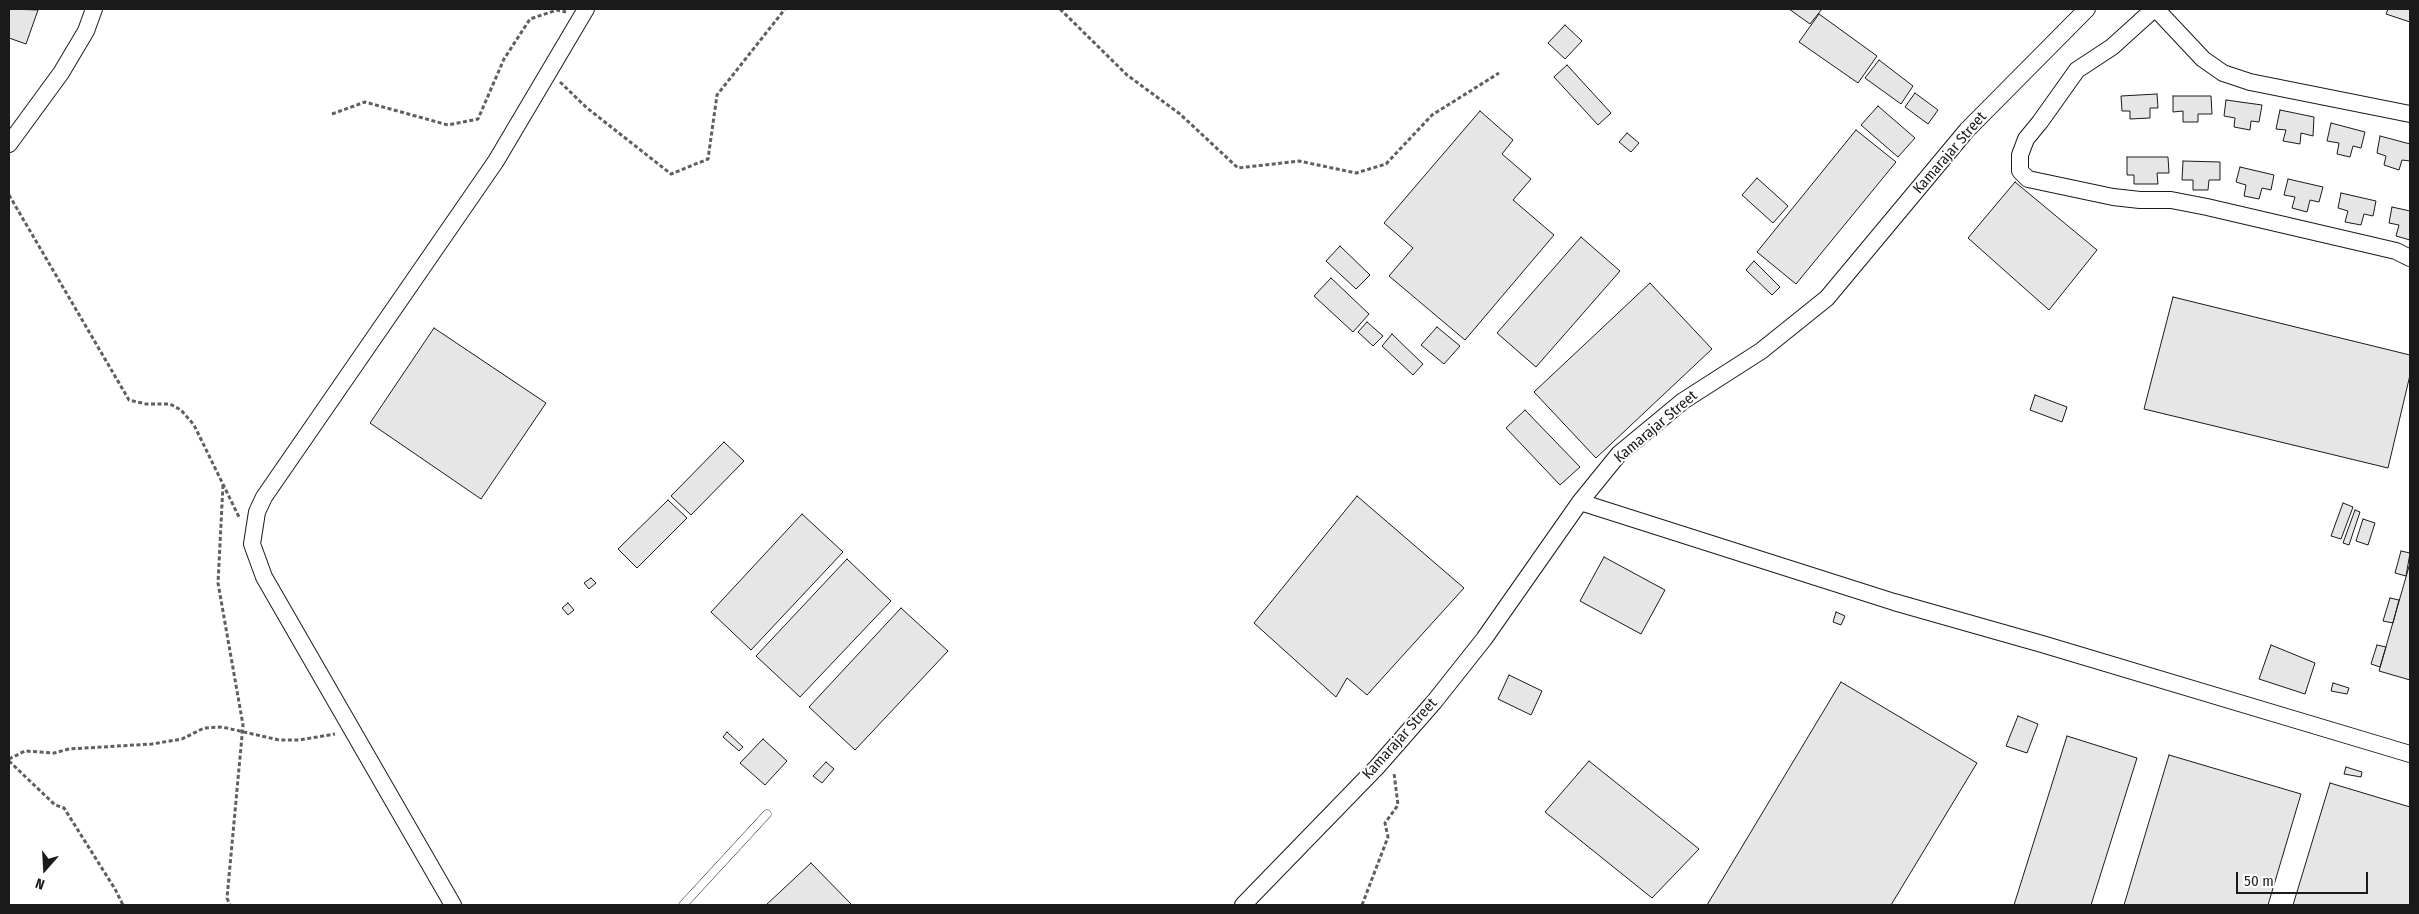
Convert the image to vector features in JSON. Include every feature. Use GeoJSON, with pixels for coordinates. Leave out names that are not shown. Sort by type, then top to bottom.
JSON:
{"type":"FeatureCollection","features":[{"type":"Feature","properties":{"kind":"street"},"geometry":{"type":"LineString","coordinates":[[9,144],[61,73],[86,30],[94,9]]}},
{"type":"Feature","properties":{"kind":"street","name":"Kamarajar Street"},"geometry":{"type":"LineString","coordinates":[[1243,905],[1389,754],[1434,702],[1484,639],[1580,502],[1619,454],[1683,401],[1761,351],[1827,298],[1967,130],[2087,9]]}},
{"type":"Feature","properties":{"kind":"street"},"geometry":{"type":"LineString","coordinates":[[2410,114],[2250,82],[2223,74],[2202,59],[2155,9],[2112,47],[2077,70],[2040,122],[2026,138],[2020,155],[2020,171],[2028,179],[2114,197],[2140,200],[2171,200],[2207,206],[2396,252],[2410,258]]}},
{"type":"Feature","properties":{"kind":"street"},"geometry":{"type":"LineString","coordinates":[[453,905],[264,577],[252,544],[257,512],[264,497],[496,161],[584,13]]}},
{"type":"Feature","properties":{"kind":"street"},"geometry":{"type":"LineString","coordinates":[[1580,502],[1894,602],[2042,644],[2410,754]]}},
{"type":"Feature","properties":{"kind":"lane"},"geometry":{"type":"LineString","coordinates":[[683,905],[767,814]]}},
{"type":"Feature","properties":{"kind":"path"},"geometry":{"type":"LineString","coordinates":[[550,71],[586,108],[671,174],[708,159],[716,95],[785,9]]}},
{"type":"Feature","properties":{"kind":"path"},"geometry":{"type":"LineString","coordinates":[[1060,9],[1127,75],[1180,114],[1238,168],[1299,161],[1356,173],[1386,164],[1432,115],[1499,72]]}},
{"type":"Feature","properties":{"kind":"path"},"geometry":{"type":"LineString","coordinates":[[332,114],[365,102],[448,125],[478,119],[504,59],[530,19],[557,10],[584,13]]}},
{"type":"Feature","properties":{"kind":"path"},"geometry":{"type":"LineString","coordinates":[[9,195],[129,400],[146,404],[170,404],[181,410],[194,425],[240,518]]}},
{"type":"Feature","properties":{"kind":"path"},"geometry":{"type":"LineString","coordinates":[[223,484],[218,583],[243,731],[227,898],[230,905]]}},
{"type":"Feature","properties":{"kind":"path"},"geometry":{"type":"LineString","coordinates":[[122,905],[115,888],[64,808],[55,805],[9,760],[25,751],[54,753],[69,749],[152,744],[182,738],[204,728],[222,727],[279,740],[299,740],[328,736],[351,728]]}},
{"type":"Feature","properties":{"kind":"path"},"geometry":{"type":"LineString","coordinates":[[1362,905],[1388,838],[1385,823],[1398,805],[1396,780],[1389,754]]}},
{"type":"Feature","properties":{"kind":"building"},"geometry":{"type":"Polygon","coordinates":[[[9,9],[38,10],[26,44],[9,38],[9,9]]]}},
{"type":"Feature","properties":{"kind":"building"},"geometry":{"type":"Polygon","coordinates":[[[1789,9],[1822,9],[1810,24],[1789,9]]]}},
{"type":"Feature","properties":{"kind":"building"},"geometry":{"type":"Polygon","coordinates":[[[2388,9],[2410,9],[2410,22],[2386,14],[2388,9]]]}},
{"type":"Feature","properties":{"kind":"building"},"geometry":{"type":"Polygon","coordinates":[[[1819,14],[1877,56],[1858,83],[1799,42],[1819,14]]]}},
{"type":"Feature","properties":{"kind":"building"},"geometry":{"type":"Polygon","coordinates":[[[1565,25],[1582,41],[1565,59],[1548,43],[1565,25]]]}},
{"type":"Feature","properties":{"kind":"building"},"geometry":{"type":"Polygon","coordinates":[[[1879,60],[1913,86],[1901,104],[1865,78],[1879,60]]]}},
{"type":"Feature","properties":{"kind":"building"},"geometry":{"type":"Polygon","coordinates":[[[1567,65],[1611,113],[1598,125],[1554,77],[1567,65]]]}},
{"type":"Feature","properties":{"kind":"building"},"geometry":{"type":"Polygon","coordinates":[[[1915,93],[1938,110],[1928,124],[1905,107],[1915,93]]]}},
{"type":"Feature","properties":{"kind":"building"},"geometry":{"type":"Polygon","coordinates":[[[2157,94],[2158,108],[2150,108],[2150,118],[2130,119],[2130,111],[2122,111],[2121,96],[2157,94]]]}},
{"type":"Feature","properties":{"kind":"building"},"geometry":{"type":"Polygon","coordinates":[[[2173,96],[2211,96],[2212,114],[2198,114],[2198,122],[2183,122],[2183,111],[2173,112],[2173,96]]]}},
{"type":"Feature","properties":{"kind":"building"},"geometry":{"type":"Polygon","coordinates":[[[2226,100],[2262,105],[2259,122],[2251,121],[2250,130],[2234,127],[2235,118],[2224,116],[2226,100]]]}},
{"type":"Feature","properties":{"kind":"building"},"geometry":{"type":"Polygon","coordinates":[[[1878,106],[1915,138],[1898,157],[1861,125],[1878,106]]]}},
{"type":"Feature","properties":{"kind":"building"},"geometry":{"type":"Polygon","coordinates":[[[2280,110],[2314,117],[2313,136],[2301,133],[2300,144],[2283,141],[2286,130],[2276,129],[2280,110]]]}},
{"type":"Feature","properties":{"kind":"building"},"geometry":{"type":"Polygon","coordinates":[[[1480,111],[1513,140],[1502,154],[1531,179],[1513,200],[1554,235],[1465,340],[1389,276],[1413,248],[1384,223],[1480,111]]]}},
{"type":"Feature","properties":{"kind":"building"},"geometry":{"type":"Polygon","coordinates":[[[2331,123],[2365,132],[2361,148],[2353,146],[2350,157],[2337,154],[2339,143],[2327,141],[2331,123]]]}},
{"type":"Feature","properties":{"kind":"building"},"geometry":{"type":"Polygon","coordinates":[[[1856,130],[1896,162],[1796,284],[1757,252],[1856,130]]]}},
{"type":"Feature","properties":{"kind":"building"},"geometry":{"type":"Polygon","coordinates":[[[1627,133],[1639,143],[1631,152],[1619,142],[1627,133]]]}},
{"type":"Feature","properties":{"kind":"building"},"geometry":{"type":"Polygon","coordinates":[[[2380,136],[2410,144],[2410,161],[2402,160],[2399,170],[2384,165],[2386,156],[2377,153],[2380,136]]]}},
{"type":"Feature","properties":{"kind":"building"},"geometry":{"type":"Polygon","coordinates":[[[2127,157],[2168,157],[2169,173],[2157,173],[2158,184],[2134,184],[2134,175],[2127,175],[2127,157]]]}},
{"type":"Feature","properties":{"kind":"building"},"geometry":{"type":"Polygon","coordinates":[[[2183,161],[2220,162],[2220,180],[2209,180],[2208,190],[2193,190],[2193,180],[2182,180],[2183,161]]]}},
{"type":"Feature","properties":{"kind":"building"},"geometry":{"type":"Polygon","coordinates":[[[2240,167],[2274,175],[2271,190],[2262,188],[2259,199],[2244,196],[2246,185],[2236,182],[2240,167]]]}},
{"type":"Feature","properties":{"kind":"building"},"geometry":{"type":"Polygon","coordinates":[[[1757,178],[1788,206],[1773,223],[1742,195],[1757,178]]]}},
{"type":"Feature","properties":{"kind":"building"},"geometry":{"type":"Polygon","coordinates":[[[2288,179],[2323,187],[2319,202],[2310,200],[2307,212],[2292,208],[2295,197],[2284,195],[2288,179]]]}},
{"type":"Feature","properties":{"kind":"building"},"geometry":{"type":"Polygon","coordinates":[[[2015,182],[2097,250],[2049,310],[1968,238],[2015,182]]]}},
{"type":"Feature","properties":{"kind":"building"},"geometry":{"type":"Polygon","coordinates":[[[2341,193],[2376,201],[2373,216],[2364,214],[2361,225],[2345,222],[2348,211],[2338,208],[2341,193]]]}},
{"type":"Feature","properties":{"kind":"building"},"geometry":{"type":"Polygon","coordinates":[[[2392,207],[2410,211],[2410,240],[2396,236],[2399,225],[2389,223],[2392,207]]]}},
{"type":"Feature","properties":{"kind":"building"},"geometry":{"type":"Polygon","coordinates":[[[1581,237],[1620,271],[1536,367],[1497,333],[1581,237]]]}},
{"type":"Feature","properties":{"kind":"building"},"geometry":{"type":"Polygon","coordinates":[[[1340,246],[1370,275],[1356,289],[1326,261],[1340,246]]]}},
{"type":"Feature","properties":{"kind":"building"},"geometry":{"type":"Polygon","coordinates":[[[1754,261],[1780,287],[1772,295],[1746,270],[1754,261]]]}},
{"type":"Feature","properties":{"kind":"building"},"geometry":{"type":"Polygon","coordinates":[[[1331,278],[1369,314],[1353,332],[1314,296],[1331,278]]]}},
{"type":"Feature","properties":{"kind":"building"},"geometry":{"type":"Polygon","coordinates":[[[1650,283],[1712,349],[1596,458],[1534,392],[1650,283]]]}},
{"type":"Feature","properties":{"kind":"building"},"geometry":{"type":"Polygon","coordinates":[[[2173,297],[2410,355],[2410,375],[2388,468],[2144,409],[2173,297]]]}},
{"type":"Feature","properties":{"kind":"building"},"geometry":{"type":"Polygon","coordinates":[[[1367,322],[1383,336],[1373,346],[1358,332],[1367,322]]]}},
{"type":"Feature","properties":{"kind":"building"},"geometry":{"type":"Polygon","coordinates":[[[1437,327],[1460,346],[1444,364],[1421,345],[1437,327]]]}},
{"type":"Feature","properties":{"kind":"building"},"geometry":{"type":"Polygon","coordinates":[[[434,328],[546,403],[481,499],[370,423],[434,328]]]}},
{"type":"Feature","properties":{"kind":"building"},"geometry":{"type":"Polygon","coordinates":[[[1392,334],[1423,364],[1413,375],[1382,346],[1392,334]]]}},
{"type":"Feature","properties":{"kind":"building"},"geometry":{"type":"Polygon","coordinates":[[[2035,395],[2067,407],[2062,422],[2030,410],[2035,395]]]}},
{"type":"Feature","properties":{"kind":"building"},"geometry":{"type":"Polygon","coordinates":[[[1525,410],[1580,467],[1560,485],[1506,428],[1525,410]]]}},
{"type":"Feature","properties":{"kind":"building"},"geometry":{"type":"Polygon","coordinates":[[[724,442],[744,461],[691,515],[671,496],[724,442]]]}},
{"type":"Feature","properties":{"kind":"building"},"geometry":{"type":"Polygon","coordinates":[[[1357,496],[1464,588],[1367,695],[1347,678],[1336,697],[1254,623],[1357,496]]]}},
{"type":"Feature","properties":{"kind":"building"},"geometry":{"type":"Polygon","coordinates":[[[668,500],[687,518],[637,568],[618,549],[668,500]]]}},
{"type":"Feature","properties":{"kind":"building"},"geometry":{"type":"Polygon","coordinates":[[[2343,503],[2353,507],[2341,539],[2331,536],[2343,503]]]}},
{"type":"Feature","properties":{"kind":"building"},"geometry":{"type":"Polygon","coordinates":[[[2355,510],[2360,512],[2349,545],[2343,543],[2355,510]]]}},
{"type":"Feature","properties":{"kind":"building"},"geometry":{"type":"Polygon","coordinates":[[[802,514],[843,552],[751,650],[711,612],[802,514]]]}},
{"type":"Feature","properties":{"kind":"building"},"geometry":{"type":"Polygon","coordinates":[[[2363,519],[2375,523],[2368,545],[2356,541],[2363,519]]]}},
{"type":"Feature","properties":{"kind":"building"},"geometry":{"type":"Polygon","coordinates":[[[2401,551],[2410,553],[2406,576],[2395,573],[2401,551]]]}},
{"type":"Feature","properties":{"kind":"building"},"geometry":{"type":"Polygon","coordinates":[[[1604,557],[1665,590],[1641,634],[1580,601],[1604,557]]]}},
{"type":"Feature","properties":{"kind":"building"},"geometry":{"type":"Polygon","coordinates":[[[847,559],[891,601],[800,697],[756,656],[847,559]]]}},
{"type":"Feature","properties":{"kind":"building"},"geometry":{"type":"Polygon","coordinates":[[[2410,563],[2410,680],[2379,671],[2410,563]]]}},
{"type":"Feature","properties":{"kind":"building"},"geometry":{"type":"Polygon","coordinates":[[[591,578],[596,583],[589,589],[584,583],[591,578]]]}},
{"type":"Feature","properties":{"kind":"building"},"geometry":{"type":"Polygon","coordinates":[[[2390,598],[2399,600],[2393,623],[2383,621],[2390,598]]]}},
{"type":"Feature","properties":{"kind":"building"},"geometry":{"type":"Polygon","coordinates":[[[568,603],[574,610],[568,615],[562,608],[568,603]]]}},
{"type":"Feature","properties":{"kind":"building"},"geometry":{"type":"Polygon","coordinates":[[[901,608],[948,651],[855,750],[809,707],[901,608]]]}},
{"type":"Feature","properties":{"kind":"building"},"geometry":{"type":"Polygon","coordinates":[[[1836,612],[1845,616],[1841,625],[1833,622],[1836,612]]]}},
{"type":"Feature","properties":{"kind":"building"},"geometry":{"type":"Polygon","coordinates":[[[2271,645],[2315,663],[2305,694],[2259,679],[2271,645]]]}},
{"type":"Feature","properties":{"kind":"building"},"geometry":{"type":"Polygon","coordinates":[[[2377,645],[2386,647],[2380,667],[2371,664],[2377,645]]]}},
{"type":"Feature","properties":{"kind":"building"},"geometry":{"type":"Polygon","coordinates":[[[1509,675],[1542,691],[1531,715],[1498,699],[1509,675]]]}},
{"type":"Feature","properties":{"kind":"building"},"geometry":{"type":"Polygon","coordinates":[[[1841,682],[1977,763],[1891,905],[1707,905],[1841,682]]]}},
{"type":"Feature","properties":{"kind":"building"},"geometry":{"type":"Polygon","coordinates":[[[2333,683],[2349,688],[2347,694],[2331,691],[2333,683]]]}},
{"type":"Feature","properties":{"kind":"building"},"geometry":{"type":"Polygon","coordinates":[[[2018,716],[2038,724],[2027,753],[2006,746],[2018,716]]]}},
{"type":"Feature","properties":{"kind":"building"},"geometry":{"type":"Polygon","coordinates":[[[727,732],[743,747],[739,751],[723,737],[727,732]]]}},
{"type":"Feature","properties":{"kind":"building"},"geometry":{"type":"Polygon","coordinates":[[[2067,736],[2137,758],[2091,905],[2014,905],[2067,736]]]}},
{"type":"Feature","properties":{"kind":"building"},"geometry":{"type":"Polygon","coordinates":[[[763,739],[787,761],[765,785],[740,763],[763,739]]]}},
{"type":"Feature","properties":{"kind":"building"},"geometry":{"type":"Polygon","coordinates":[[[2169,755],[2301,794],[2268,905],[2124,905],[2169,755]]]}},
{"type":"Feature","properties":{"kind":"building"},"geometry":{"type":"Polygon","coordinates":[[[1589,761],[1699,849],[1652,898],[1545,812],[1589,761]]]}},
{"type":"Feature","properties":{"kind":"building"},"geometry":{"type":"Polygon","coordinates":[[[826,762],[834,769],[822,783],[813,776],[826,762]]]}},
{"type":"Feature","properties":{"kind":"building"},"geometry":{"type":"Polygon","coordinates":[[[2346,767],[2362,772],[2361,777],[2344,774],[2346,767]]]}},
{"type":"Feature","properties":{"kind":"building"},"geometry":{"type":"Polygon","coordinates":[[[2330,783],[2410,807],[2410,905],[2293,905],[2330,783]]]}},
{"type":"Feature","properties":{"kind":"building"},"geometry":{"type":"Polygon","coordinates":[[[811,863],[852,905],[766,905],[811,863]]]}}]}
